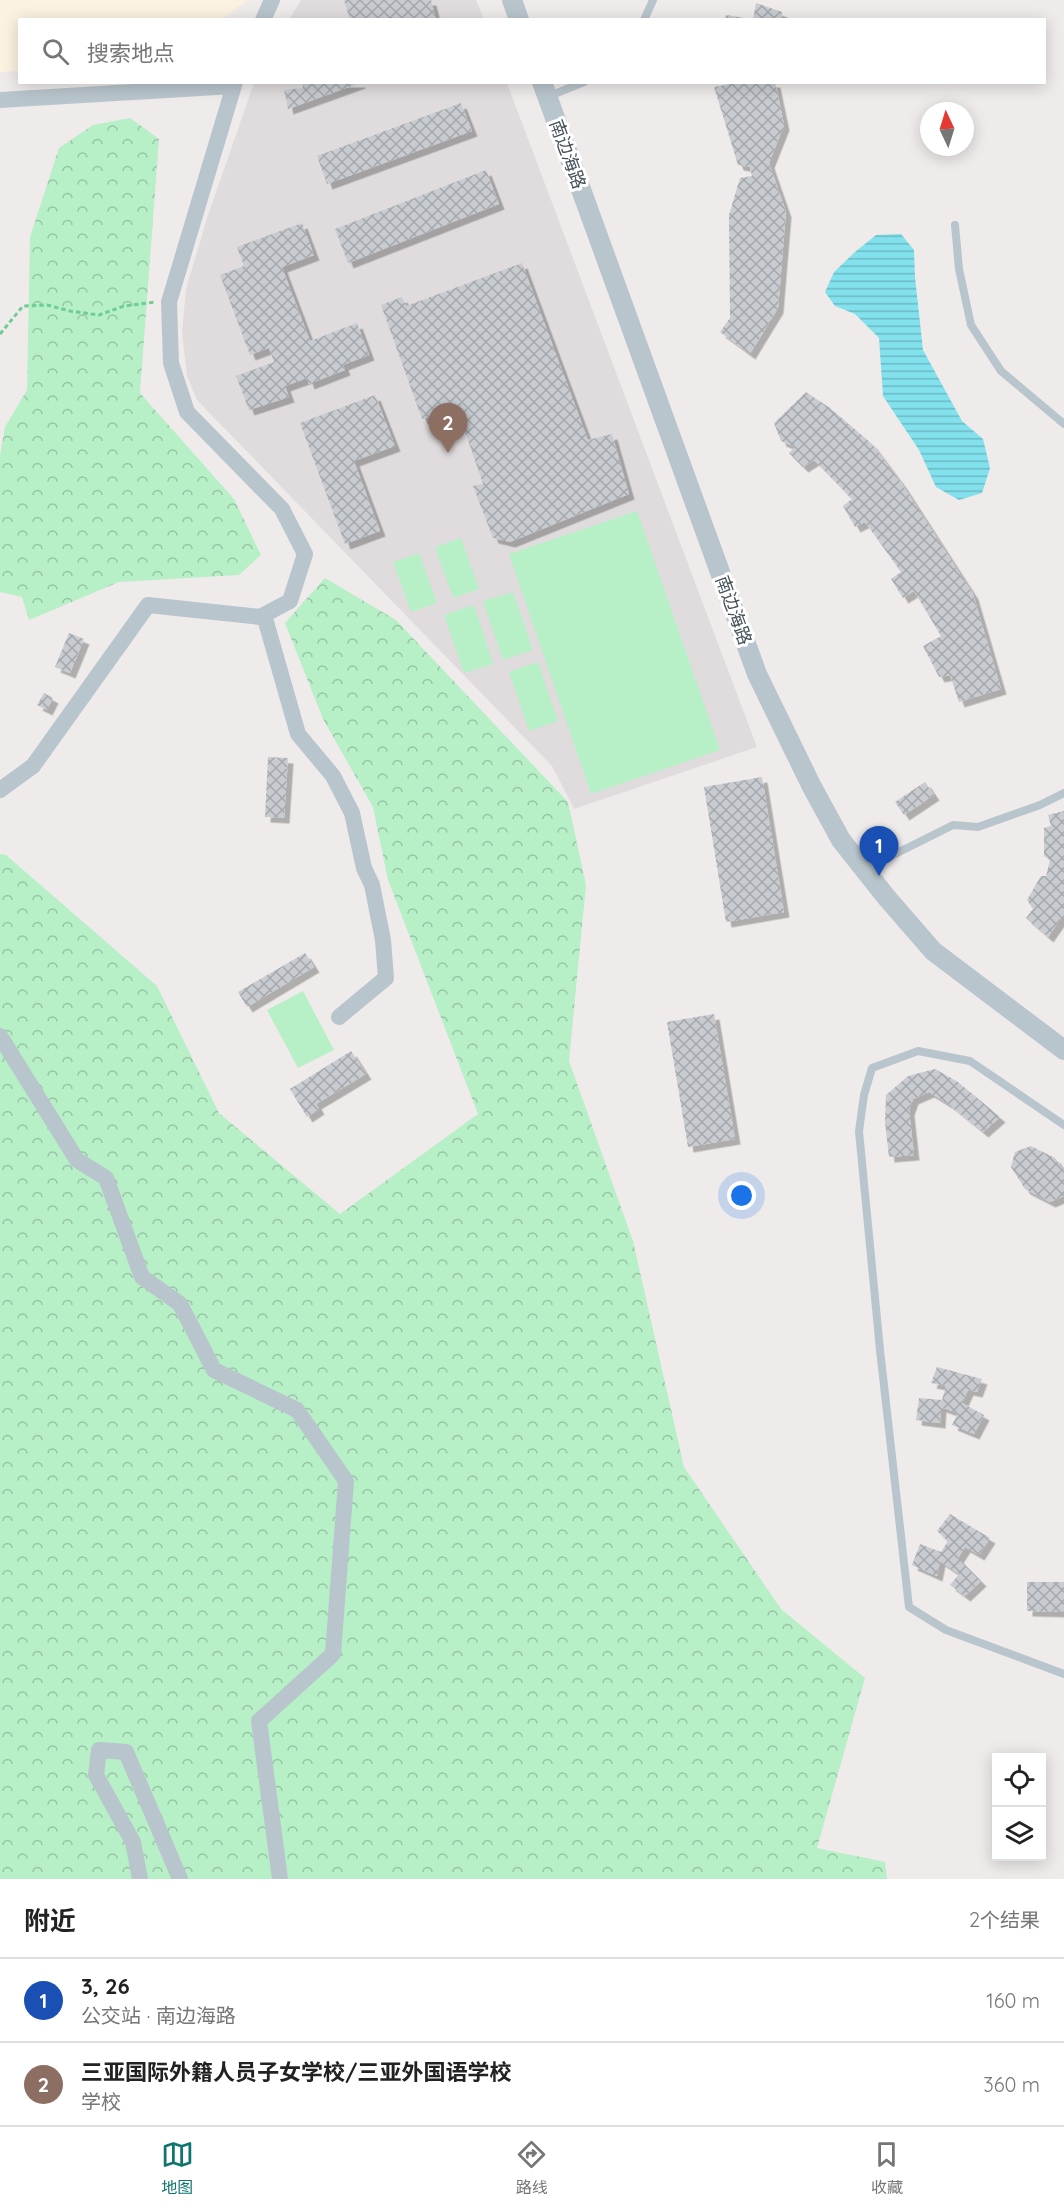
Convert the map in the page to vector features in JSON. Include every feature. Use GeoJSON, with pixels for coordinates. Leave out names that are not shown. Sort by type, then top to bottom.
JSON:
{"type":"FeatureCollection","features":[{"type":"Feature","properties":{"kind":"street"},"geometry":{"type":"LineString","coordinates":[[264,18],[272,0]]}},
{"type":"Feature","properties":{"kind":"street"},"geometry":{"type":"LineString","coordinates":[[512,0],[518,18]]}},
{"type":"Feature","properties":{"kind":"street"},"geometry":{"type":"LineString","coordinates":[[0,99],[234,84],[169,302],[171,363],[188,412],[282,509],[305,554],[290,601],[260,617],[148,605],[33,766],[0,789]]}},
{"type":"Feature","properties":{"kind":"street","name":"南边海路"},"geometry":{"type":"LineString","coordinates":[[544,90],[757,674],[816,794],[841,840],[933,951],[1064,1050]]}},
{"type":"Feature","properties":{"kind":"street"},"geometry":{"type":"LineString","coordinates":[[264,615],[298,734],[333,776],[352,813],[364,868],[372,885],[383,940],[386,978],[339,1017]]}},
{"type":"Feature","properties":{"kind":"street"},"geometry":{"type":"LineString","coordinates":[[0,1036],[77,1160],[106,1178],[142,1277],[180,1304],[214,1370],[297,1410],[346,1481],[333,1654],[259,1721],[280,1879]]}},
{"type":"Feature","properties":{"kind":"street"},"geometry":{"type":"LineString","coordinates":[[140,1879],[134,1842],[96,1775],[99,1750],[126,1752],[180,1879]]}},
{"type":"Feature","properties":{"kind":"lane"},"geometry":{"type":"LineString","coordinates":[[645,18],[653,0]]}},
{"type":"Feature","properties":{"kind":"lane"},"geometry":{"type":"LineString","coordinates":[[544,90],[574,84]]}},
{"type":"Feature","properties":{"kind":"lane"},"geometry":{"type":"LineString","coordinates":[[955,225],[959,269],[971,325],[1001,371],[1064,424]]}},
{"type":"Feature","properties":{"kind":"lane"},"geometry":{"type":"LineString","coordinates":[[864,869],[952,825],[978,827],[1040,805],[1064,793]]}},
{"type":"Feature","properties":{"kind":"lane"},"geometry":{"type":"LineString","coordinates":[[1064,1125],[970,1061],[918,1051],[872,1068],[864,1095],[859,1131],[881,1362],[909,1607],[946,1630],[1064,1674]]}},
{"type":"Feature","properties":{"kind":"path"},"geometry":{"type":"LineString","coordinates":[[0,334],[23,306],[47,305],[99,315],[124,306],[169,302]]}},
{"type":"Feature","properties":{"kind":"shaded area"},"geometry":{"type":"Polygon","coordinates":[[[0,0],[248,0],[223,18],[18,18],[18,71],[0,72],[0,0]]]}},
{"type":"Feature","properties":{"kind":"shaded area"},"geometry":{"type":"Polygon","coordinates":[[[301,0],[476,0],[484,18],[290,18],[301,0]]]}},
{"type":"Feature","properties":{"kind":"shaded area"},"geometry":{"type":"Polygon","coordinates":[[[254,84],[507,84],[757,747],[574,809],[552,766],[197,400],[187,376],[182,332],[186,289],[207,218],[254,84]]]}},
{"type":"Feature","properties":{"kind":"green space"},"geometry":{"type":"Polygon","coordinates":[[[130,118],[159,139],[140,393],[234,499],[261,555],[239,575],[119,582],[29,620],[22,597],[0,592],[0,456],[5,427],[27,390],[30,237],[59,148],[93,125],[130,118]]]}},
{"type":"Feature","properties":{"kind":"green space"},"geometry":{"type":"Polygon","coordinates":[[[637,511],[720,750],[591,794],[509,554],[637,511]]]}},
{"type":"Feature","properties":{"kind":"green space"},"geometry":{"type":"Polygon","coordinates":[[[461,538],[479,589],[453,598],[435,547],[461,538]]]}},
{"type":"Feature","properties":{"kind":"green space"},"geometry":{"type":"Polygon","coordinates":[[[419,553],[437,603],[411,612],[393,562],[419,553]]]}},
{"type":"Feature","properties":{"kind":"green space"},"geometry":{"type":"Polygon","coordinates":[[[325,578],[396,620],[568,802],[586,885],[569,1061],[633,1241],[684,1467],[781,1609],[865,1678],[817,1848],[885,1862],[887,1879],[0,1879],[0,854],[6,855],[157,986],[219,1113],[340,1214],[478,1114],[388,880],[373,807],[323,719],[285,623],[325,578]]]}},
{"type":"Feature","properties":{"kind":"green space"},"geometry":{"type":"Polygon","coordinates":[[[513,592],[533,650],[503,660],[483,601],[513,592]]]}},
{"type":"Feature","properties":{"kind":"green space"},"geometry":{"type":"Polygon","coordinates":[[[474,605],[493,664],[464,673],[444,615],[474,605]]]}},
{"type":"Feature","properties":{"kind":"green space"},"geometry":{"type":"Polygon","coordinates":[[[538,662],[558,721],[529,731],[509,672],[538,662]]]}},
{"type":"Feature","properties":{"kind":"green space"},"geometry":{"type":"Polygon","coordinates":[[[303,991],[334,1050],[298,1068],[267,1010],[303,991]]]}},
{"type":"Feature","properties":{"kind":"water"},"geometry":{"type":"Polygon","coordinates":[[[901,234],[914,250],[923,350],[962,421],[983,439],[990,468],[982,493],[959,500],[936,487],[919,450],[883,396],[879,338],[855,314],[835,306],[825,292],[834,272],[876,235],[901,234]]]}},
{"type":"Feature","properties":{"kind":"building"},"geometry":{"type":"Polygon","coordinates":[[[344,0],[431,0],[436,18],[392,18],[392,16],[349,18],[344,0]]]}},
{"type":"Feature","properties":{"kind":"building"},"geometry":{"type":"Polygon","coordinates":[[[756,3],[782,12],[781,18],[753,18],[756,3]]]}},
{"type":"Feature","properties":{"kind":"building"},"geometry":{"type":"Polygon","coordinates":[[[726,15],[745,18],[725,18],[726,15]]]}},
{"type":"Feature","properties":{"kind":"building"},"geometry":{"type":"Polygon","coordinates":[[[302,84],[357,84],[288,109],[284,90],[303,88],[302,84]]]}},
{"type":"Feature","properties":{"kind":"building"},"geometry":{"type":"Polygon","coordinates":[[[730,84],[775,84],[784,125],[769,163],[786,212],[778,308],[750,354],[720,332],[730,318],[729,215],[740,178],[752,176],[750,167],[738,165],[714,87],[730,84]]]}},
{"type":"Feature","properties":{"kind":"building"},"geometry":{"type":"Polygon","coordinates":[[[461,103],[472,131],[327,184],[317,156],[461,103]]]}},
{"type":"Feature","properties":{"kind":"building"},"geometry":{"type":"Polygon","coordinates":[[[486,170],[499,204],[348,263],[335,229],[486,170]]]}},
{"type":"Feature","properties":{"kind":"building"},"geometry":{"type":"Polygon","coordinates":[[[302,223],[314,255],[282,267],[310,341],[357,323],[369,355],[343,365],[345,370],[309,384],[307,378],[285,386],[289,397],[249,410],[236,376],[274,362],[269,348],[250,355],[220,275],[244,266],[237,247],[302,223]]]}},
{"type":"Feature","properties":{"kind":"building"},"geometry":{"type":"Polygon","coordinates":[[[522,263],[588,440],[612,434],[629,494],[510,542],[493,538],[473,486],[483,484],[457,408],[422,419],[381,305],[402,297],[406,306],[522,263]]]}},
{"type":"Feature","properties":{"kind":"building"},"geometry":{"type":"Polygon","coordinates":[[[806,392],[830,408],[872,444],[902,484],[973,594],[1001,689],[959,702],[950,675],[939,677],[923,646],[941,636],[914,591],[903,598],[891,579],[901,572],[865,522],[855,527],[843,506],[852,499],[814,460],[803,467],[789,453],[795,447],[781,441],[774,423],[806,392]]]}},
{"type":"Feature","properties":{"kind":"building"},"geometry":{"type":"Polygon","coordinates":[[[375,395],[395,446],[354,461],[380,531],[345,544],[300,423],[375,395]]]}},
{"type":"Feature","properties":{"kind":"building"},"geometry":{"type":"Polygon","coordinates":[[[69,633],[84,639],[70,673],[55,667],[69,633]]]}},
{"type":"Feature","properties":{"kind":"building"},"geometry":{"type":"Polygon","coordinates":[[[44,693],[53,698],[47,710],[37,705],[44,693]]]}},
{"type":"Feature","properties":{"kind":"building"},"geometry":{"type":"Polygon","coordinates":[[[268,757],[288,758],[284,818],[265,817],[268,757]]]}},
{"type":"Feature","properties":{"kind":"building"},"geometry":{"type":"Polygon","coordinates":[[[762,777],[784,912],[726,922],[704,787],[762,777]]]}},
{"type":"Feature","properties":{"kind":"building"},"geometry":{"type":"Polygon","coordinates":[[[925,782],[934,795],[904,815],[895,802],[925,782]]]}},
{"type":"Feature","properties":{"kind":"building"},"geometry":{"type":"Polygon","coordinates":[[[1064,811],[1064,914],[1048,937],[1026,918],[1033,909],[1027,900],[1041,876],[1046,876],[1050,860],[1044,856],[1044,828],[1051,826],[1048,815],[1064,811]]]}},
{"type":"Feature","properties":{"kind":"building"},"geometry":{"type":"Polygon","coordinates":[[[305,953],[314,967],[247,1007],[238,992],[305,953]]]}},
{"type":"Feature","properties":{"kind":"building"},"geometry":{"type":"Polygon","coordinates":[[[714,1014],[735,1139],[688,1147],[667,1022],[714,1014]]]}},
{"type":"Feature","properties":{"kind":"building"},"geometry":{"type":"Polygon","coordinates":[[[351,1051],[366,1074],[316,1104],[319,1109],[307,1117],[290,1089],[351,1051]]]}},
{"type":"Feature","properties":{"kind":"building"},"geometry":{"type":"Polygon","coordinates":[[[935,1069],[958,1082],[1000,1117],[983,1132],[950,1105],[929,1092],[913,1099],[909,1110],[914,1155],[889,1157],[885,1122],[886,1095],[908,1076],[935,1069]]]}},
{"type":"Feature","properties":{"kind":"building"},"geometry":{"type":"Polygon","coordinates":[[[1031,1146],[1055,1158],[1064,1171],[1064,1196],[1050,1202],[1025,1189],[1011,1167],[1015,1152],[1031,1146]]]}},
{"type":"Feature","properties":{"kind":"building"},"geometry":{"type":"Polygon","coordinates":[[[937,1367],[982,1379],[977,1392],[968,1390],[962,1403],[984,1415],[974,1434],[952,1425],[958,1413],[941,1407],[940,1423],[916,1420],[919,1398],[942,1400],[946,1386],[931,1383],[937,1367]]]}},
{"type":"Feature","properties":{"kind":"building"},"geometry":{"type":"Polygon","coordinates":[[[950,1514],[990,1538],[979,1555],[965,1547],[958,1558],[981,1581],[965,1596],[950,1585],[959,1574],[940,1561],[937,1576],[912,1565],[920,1544],[941,1552],[948,1541],[937,1531],[950,1514]]]}},
{"type":"Feature","properties":{"kind":"building"},"geometry":{"type":"Polygon","coordinates":[[[1027,1582],[1064,1582],[1064,1612],[1027,1611],[1027,1582]]]}},
{"type":"Feature","properties":{"kind":"place","name":"三亚国际外籍人员子女学校/三亚外国语学校"},"geometry":{"type":"Point","coordinates":[448,453]}},
{"type":"Feature","properties":{"kind":"place","name":"3, 26"},"geometry":{"type":"Point","coordinates":[879,876]}}]}
